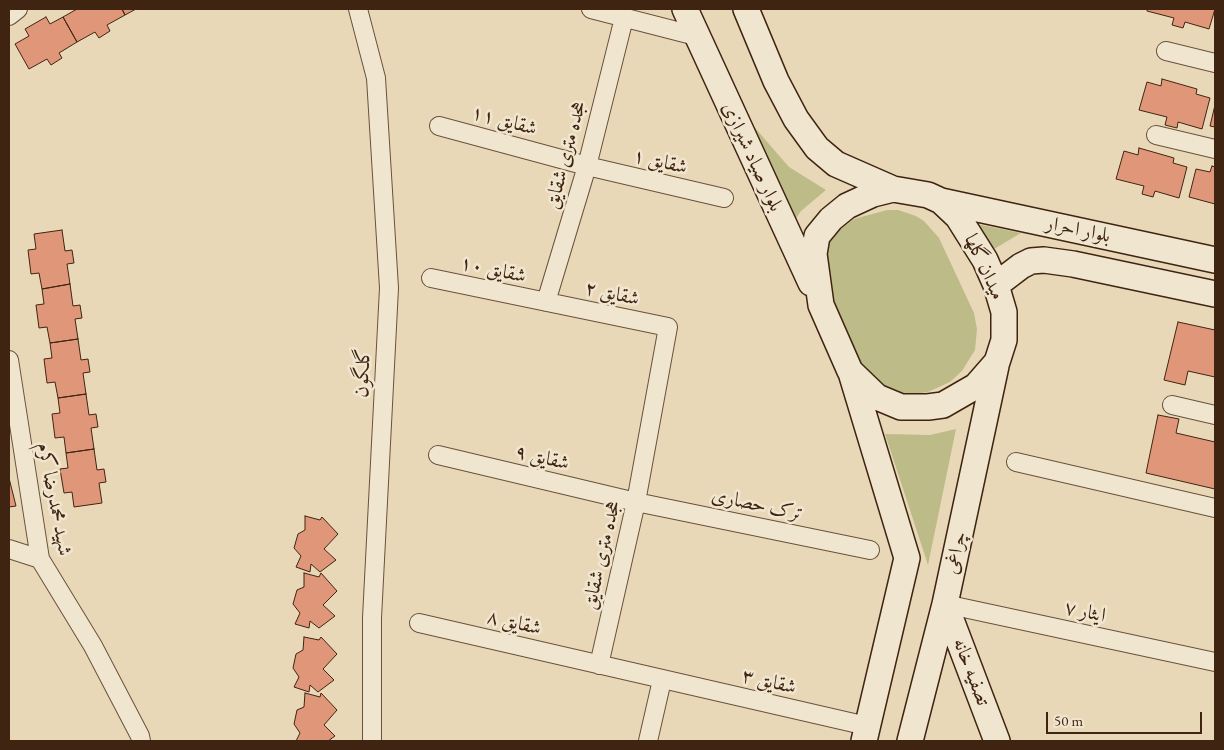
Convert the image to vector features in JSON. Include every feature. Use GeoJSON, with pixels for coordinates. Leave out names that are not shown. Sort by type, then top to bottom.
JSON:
{"type":"FeatureCollection","features":[{"type":"Feature","properties":{"kind":"street"},"geometry":{"type":"LineString","coordinates":[[9,16],[18,9]]}},
{"type":"Feature","properties":{"kind":"street","name":"گلگون"},"geometry":{"type":"LineString","coordinates":[[358,9],[376,78],[389,288],[372,618],[372,741]]}},
{"type":"Feature","properties":{"kind":"street"},"geometry":{"type":"LineString","coordinates":[[591,9],[621,13],[696,36]]}},
{"type":"Feature","properties":{"kind":"street","name":"بلوار صیاد شیرازی"},"geometry":{"type":"LineString","coordinates":[[685,9],[821,305]]}},
{"type":"Feature","properties":{"kind":"street"},"geometry":{"type":"LineString","coordinates":[[746,9],[776,81],[796,120],[817,148],[836,164],[893,189]]}},
{"type":"Feature","properties":{"kind":"street","name":"هجده متری شقایق"},"geometry":{"type":"LineString","coordinates":[[546,302],[587,166],[621,13]]}},
{"type":"Feature","properties":{"kind":"street"},"geometry":{"type":"LineString","coordinates":[[1166,52],[1215,63]]}},
{"type":"Feature","properties":{"kind":"street","name":"شقایق ۱۱"},"geometry":{"type":"LineString","coordinates":[[439,126],[587,166]]}},
{"type":"Feature","properties":{"kind":"street"},"geometry":{"type":"LineString","coordinates":[[1156,135],[1215,149]]}},
{"type":"Feature","properties":{"kind":"street","name":"شقایق ۱"},"geometry":{"type":"LineString","coordinates":[[587,166],[724,198]]}},
{"type":"Feature","properties":{"kind":"street","name":"میدان گلها"},"geometry":{"type":"LineString","coordinates":[[893,189],[928,195],[941,201],[966,227],[996,285],[1005,322],[1003,347],[997,362],[976,386],[960,397],[943,404],[922,408],[901,407],[889,404],[865,387],[850,371],[821,305],[815,267],[817,236],[825,224],[847,206],[873,194],[893,189]]}},
{"type":"Feature","properties":{"kind":"street","name":"بلوار احرار"},"geometry":{"type":"LineString","coordinates":[[941,201],[1215,260]]}},
{"type":"Feature","properties":{"kind":"street","name":"بلوار احرار"},"geometry":{"type":"LineString","coordinates":[[996,285],[1021,266],[1031,261],[1044,260],[1073,264],[1215,294]]}},
{"type":"Feature","properties":{"kind":"street","name":"شقایق ۱۰"},"geometry":{"type":"LineString","coordinates":[[431,278],[546,302]]}},
{"type":"Feature","properties":{"kind":"street","name":"۲ شقایق"},"geometry":{"type":"LineString","coordinates":[[546,302],[668,327]]}},
{"type":"Feature","properties":{"kind":"street","name":"هجده متری شقایق"},"geometry":{"type":"LineString","coordinates":[[599,665],[636,502],[668,327]]}},
{"type":"Feature","properties":{"kind":"street","name":"شهید محمدرضا کرم"},"geometry":{"type":"LineString","coordinates":[[9,360],[15,444],[40,560],[93,646],[141,741]]}},
{"type":"Feature","properties":{"kind":"street","name":"چراغی"},"geometry":{"type":"LineString","coordinates":[[910,741],[946,604],[997,362]]}},
{"type":"Feature","properties":{"kind":"street"},"geometry":{"type":"LineString","coordinates":[[850,371],[907,558],[866,734]]}},
{"type":"Feature","properties":{"kind":"street"},"geometry":{"type":"LineString","coordinates":[[1172,405],[1215,415]]}},
{"type":"Feature","properties":{"kind":"street","name":"شقایق ۹"},"geometry":{"type":"LineString","coordinates":[[438,455],[636,502]]}},
{"type":"Feature","properties":{"kind":"street"},"geometry":{"type":"LineString","coordinates":[[1016,462],[1215,508]]}},
{"type":"Feature","properties":{"kind":"street","name":"ترک حصاری"},"geometry":{"type":"LineString","coordinates":[[636,502],[870,550]]}},
{"type":"Feature","properties":{"kind":"street"},"geometry":{"type":"LineString","coordinates":[[9,549],[40,560]]}},
{"type":"Feature","properties":{"kind":"street","name":"ایثار ۷"},"geometry":{"type":"LineString","coordinates":[[946,604],[1215,662]]}},
{"type":"Feature","properties":{"kind":"street","name":"تصفیه خانه"},"geometry":{"type":"LineString","coordinates":[[946,604],[997,741]]}},
{"type":"Feature","properties":{"kind":"street","name":"شقایق ۸"},"geometry":{"type":"LineString","coordinates":[[419,623],[599,665]]}},
{"type":"Feature","properties":{"kind":"street"},"geometry":{"type":"LineString","coordinates":[[599,665],[662,680],[648,741]]}},
{"type":"Feature","properties":{"kind":"street","name":"شقایق ۳"},"geometry":{"type":"LineString","coordinates":[[662,680],[866,734]]}},
{"type":"Feature","properties":{"kind":"shaded area"},"geometry":{"type":"Polygon","coordinates":[[[749,121],[789,167],[826,190],[801,211],[792,224],[749,121]]]}},
{"type":"Feature","properties":{"kind":"shaded area"},"geometry":{"type":"Polygon","coordinates":[[[887,210],[898,210],[916,216],[924,221],[939,238],[974,313],[977,329],[975,350],[962,371],[950,382],[928,392],[898,395],[867,381],[823,289],[828,243],[833,235],[854,219],[887,210]]]}},
{"type":"Feature","properties":{"kind":"shaded area"},"geometry":{"type":"Polygon","coordinates":[[[977,224],[1021,233],[989,252],[977,224]]]}},
{"type":"Feature","properties":{"kind":"shaded area"},"geometry":{"type":"Polygon","coordinates":[[[956,429],[928,565],[885,434],[930,435],[956,429]]]}},
{"type":"Feature","properties":{"kind":"building"},"geometry":{"type":"Polygon","coordinates":[[[77,9],[122,9],[125,15],[107,25],[110,31],[99,38],[95,32],[77,42],[63,17],[77,9]]]}},
{"type":"Feature","properties":{"kind":"building"},"geometry":{"type":"Polygon","coordinates":[[[122,9],[136,9],[125,15],[122,9]]]}},
{"type":"Feature","properties":{"kind":"building"},"geometry":{"type":"Polygon","coordinates":[[[1147,9],[1215,9],[1209,29],[1185,22],[1183,28],[1172,25],[1174,18],[1147,11],[1147,9]]]}},
{"type":"Feature","properties":{"kind":"building"},"geometry":{"type":"Polygon","coordinates":[[[46,17],[50,24],[63,17],[77,42],[59,53],[62,58],[51,65],[47,59],[29,69],[15,44],[29,36],[25,29],[46,17]]]}},
{"type":"Feature","properties":{"kind":"building"},"geometry":{"type":"Polygon","coordinates":[[[1162,79],[1197,89],[1196,94],[1210,98],[1202,129],[1178,122],[1177,128],[1165,125],[1167,117],[1139,110],[1147,82],[1161,86],[1162,79]]]}},
{"type":"Feature","properties":{"kind":"building"},"geometry":{"type":"Polygon","coordinates":[[[1215,105],[1215,127],[1210,126],[1215,105]]]}},
{"type":"Feature","properties":{"kind":"building"},"geometry":{"type":"Polygon","coordinates":[[[1139,148],[1174,158],[1173,163],[1187,167],[1179,198],[1155,191],[1153,197],[1142,194],[1144,186],[1116,179],[1124,151],[1138,155],[1139,148]]]}},
{"type":"Feature","properties":{"kind":"building"},"geometry":{"type":"Polygon","coordinates":[[[1212,166],[1215,167],[1215,204],[1189,197],[1196,169],[1210,172],[1212,166]]]}},
{"type":"Feature","properties":{"kind":"building"},"geometry":{"type":"Polygon","coordinates":[[[62,230],[65,251],[72,250],[74,263],[67,264],[70,284],[42,289],[39,273],[31,274],[28,250],[36,249],[34,234],[62,230]]]}},
{"type":"Feature","properties":{"kind":"building"},"geometry":{"type":"Polygon","coordinates":[[[70,284],[73,306],[80,305],[82,318],[75,319],[78,339],[50,343],[47,327],[39,328],[36,305],[44,304],[42,289],[70,284]]]}},
{"type":"Feature","properties":{"kind":"building"},"geometry":{"type":"Polygon","coordinates":[[[1178,322],[1215,330],[1215,377],[1188,371],[1185,385],[1164,380],[1178,322]]]}},
{"type":"Feature","properties":{"kind":"building"},"geometry":{"type":"Polygon","coordinates":[[[78,339],[81,360],[88,359],[90,372],[83,373],[86,394],[58,398],[55,382],[47,383],[44,359],[52,358],[50,343],[78,339]]]}},
{"type":"Feature","properties":{"kind":"building"},"geometry":{"type":"Polygon","coordinates":[[[86,394],[89,415],[96,414],[98,427],[91,428],[94,449],[66,453],[64,437],[55,438],[52,414],[60,413],[58,398],[86,394]]]}},
{"type":"Feature","properties":{"kind":"building"},"geometry":{"type":"Polygon","coordinates":[[[1158,415],[1179,419],[1176,433],[1215,442],[1215,489],[1146,473],[1158,415]]]}},
{"type":"Feature","properties":{"kind":"building"},"geometry":{"type":"Polygon","coordinates":[[[94,449],[97,470],[104,469],[106,482],[99,483],[102,503],[74,507],[72,492],[64,493],[60,469],[68,468],[66,453],[94,449]]]}},
{"type":"Feature","properties":{"kind":"building"},"geometry":{"type":"Polygon","coordinates":[[[9,478],[16,506],[9,507],[9,478]]]}},
{"type":"Feature","properties":{"kind":"building"},"geometry":{"type":"Polygon","coordinates":[[[305,516],[320,520],[322,517],[338,534],[324,549],[336,560],[320,572],[311,564],[310,572],[296,567],[301,556],[294,548],[298,534],[305,530],[305,516]]]}},
{"type":"Feature","properties":{"kind":"building"},"geometry":{"type":"Polygon","coordinates":[[[304,573],[319,577],[321,573],[337,591],[323,605],[335,616],[319,628],[310,621],[309,628],[295,624],[300,613],[293,604],[297,590],[304,587],[304,573]]]}},
{"type":"Feature","properties":{"kind":"building"},"geometry":{"type":"Polygon","coordinates":[[[304,637],[319,640],[321,637],[337,654],[323,669],[334,680],[318,692],[310,685],[309,692],[294,687],[299,677],[293,668],[296,654],[303,650],[304,637]]]}},
{"type":"Feature","properties":{"kind":"building"},"geometry":{"type":"Polygon","coordinates":[[[305,693],[320,697],[321,693],[337,710],[324,725],[335,736],[328,741],[296,741],[300,733],[294,724],[297,710],[304,707],[305,693]]]}}]}
